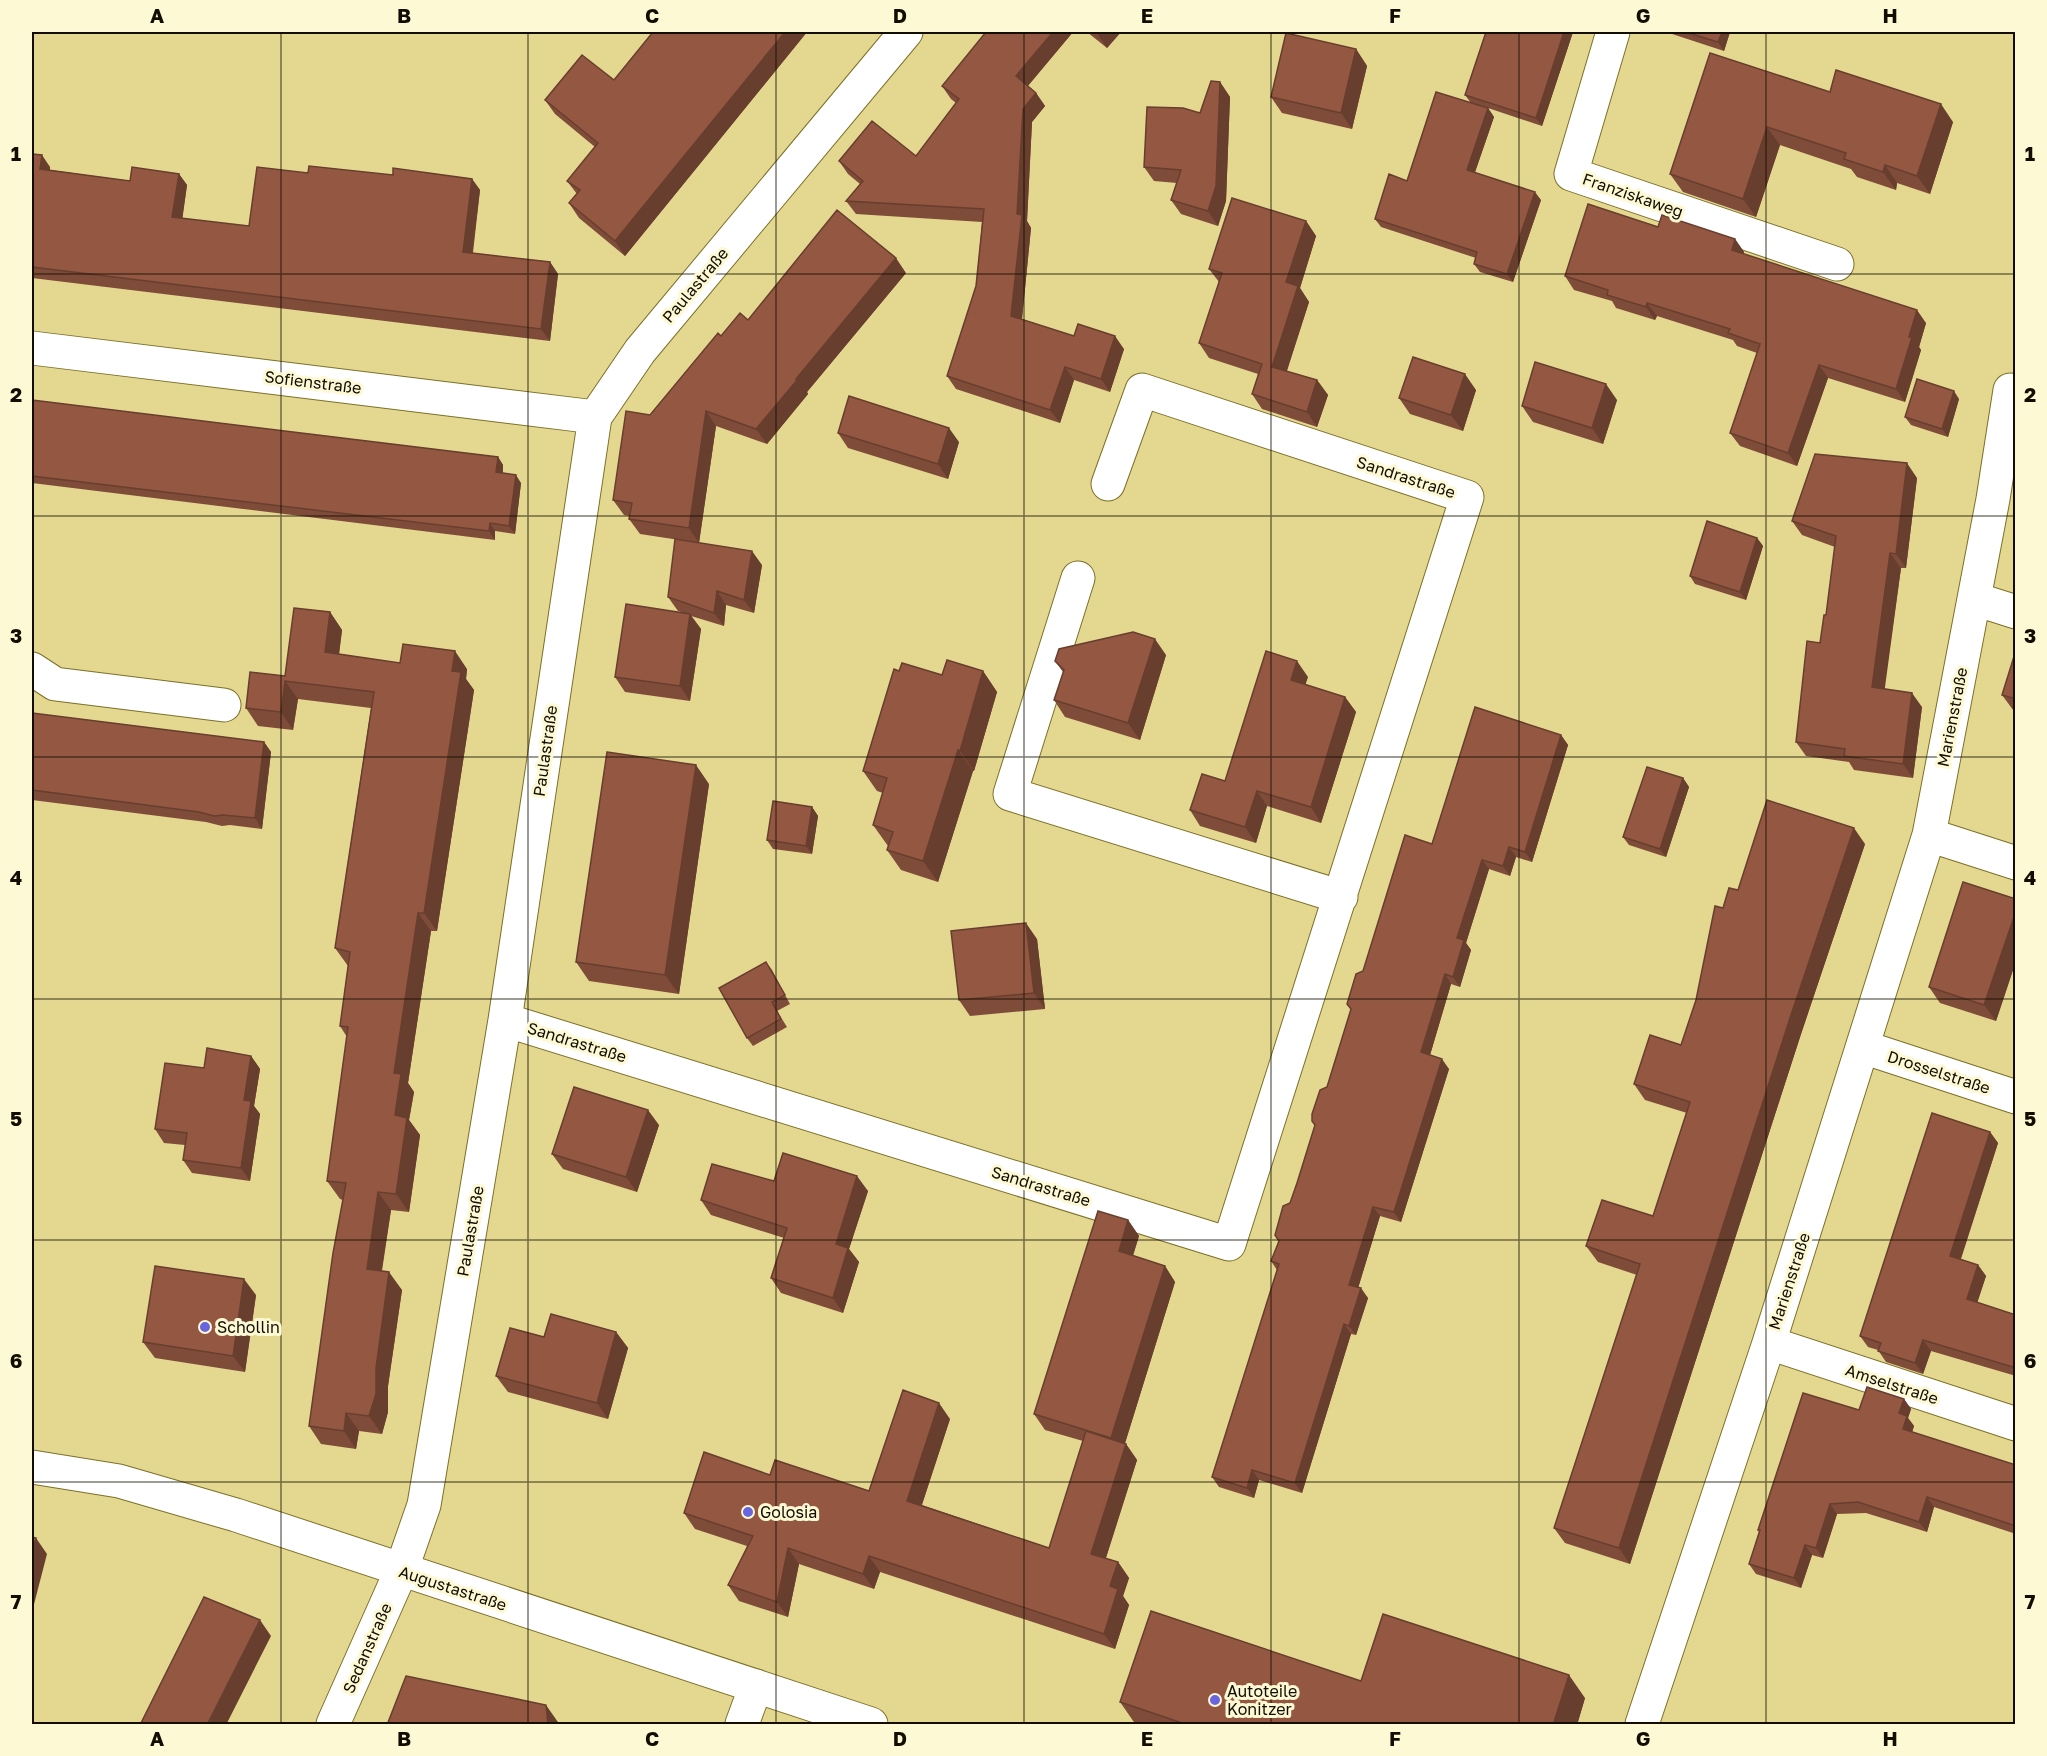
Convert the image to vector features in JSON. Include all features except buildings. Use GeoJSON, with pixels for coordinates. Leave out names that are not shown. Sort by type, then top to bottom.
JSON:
{"type":"FeatureCollection","features":[{"type":"Feature","properties":{"kind":"street","name":"Paulastraße"},"geometry":{"type":"LineString","coordinates":[[401,1571],[424,1505],[505,1020],[595,417],[640,351],[906,32]]}},
{"type":"Feature","properties":{"kind":"street","name":"Franziskaweg"},"geometry":{"type":"LineString","coordinates":[[1613,32],[1571,174],[1837,264]]}},
{"type":"Feature","properties":{"kind":"street","name":"Sofienstraße"},"geometry":{"type":"LineString","coordinates":[[32,348],[595,417]]}},
{"type":"Feature","properties":{"kind":"street","name":"Sandrastraße"},"geometry":{"type":"LineString","coordinates":[[505,1020],[1229,1244],[1467,497],[1142,390],[1108,484]]}},
{"type":"Feature","properties":{"kind":"street","name":"Marienstraße"},"geometry":{"type":"LineString","coordinates":[[1642,1725],[1769,1343],[1929,835],[1975,599],[2010,390]]}},
{"type":"Feature","properties":{"kind":"street"},"geometry":{"type":"LineString","coordinates":[[1078,578],[1010,794],[1341,897]]}},
{"type":"Feature","properties":{"kind":"street"},"geometry":{"type":"LineString","coordinates":[[1975,599],[2016,612]]}},
{"type":"Feature","properties":{"kind":"street"},"geometry":{"type":"LineString","coordinates":[[32,669],[54,684],[224,705]]}},
{"type":"Feature","properties":{"kind":"street"},"geometry":{"type":"LineString","coordinates":[[1929,835],[2016,863]]}},
{"type":"Feature","properties":{"kind":"street","name":"Drosselstraße"},"geometry":{"type":"LineString","coordinates":[[1863,1047],[2016,1097]]}},
{"type":"Feature","properties":{"kind":"street","name":"Amselstraße"},"geometry":{"type":"LineString","coordinates":[[1769,1343],[2016,1424]]}},
{"type":"Feature","properties":{"kind":"street","name":"Augustastraße"},"geometry":{"type":"LineString","coordinates":[[32,1467],[119,1481],[236,1515],[871,1725]]}},
{"type":"Feature","properties":{"kind":"street","name":"Sedanstraße"},"geometry":{"type":"LineString","coordinates":[[333,1725],[401,1571]]}},
{"type":"Feature","properties":{"kind":"street"},"geometry":{"type":"LineString","coordinates":[[742,1725],[756,1686]]}},
{"type":"Feature","properties":{"kind":"place","name":"Schollin"},"geometry":{"type":"Point","coordinates":[205,1327]}},
{"type":"Feature","properties":{"kind":"place","name":"Golosia"},"geometry":{"type":"Point","coordinates":[748,1512]}},
{"type":"Feature","properties":{"kind":"place","name":"Autoteile Konitzer"},"geometry":{"type":"Point","coordinates":[1215,1700]}}]}
